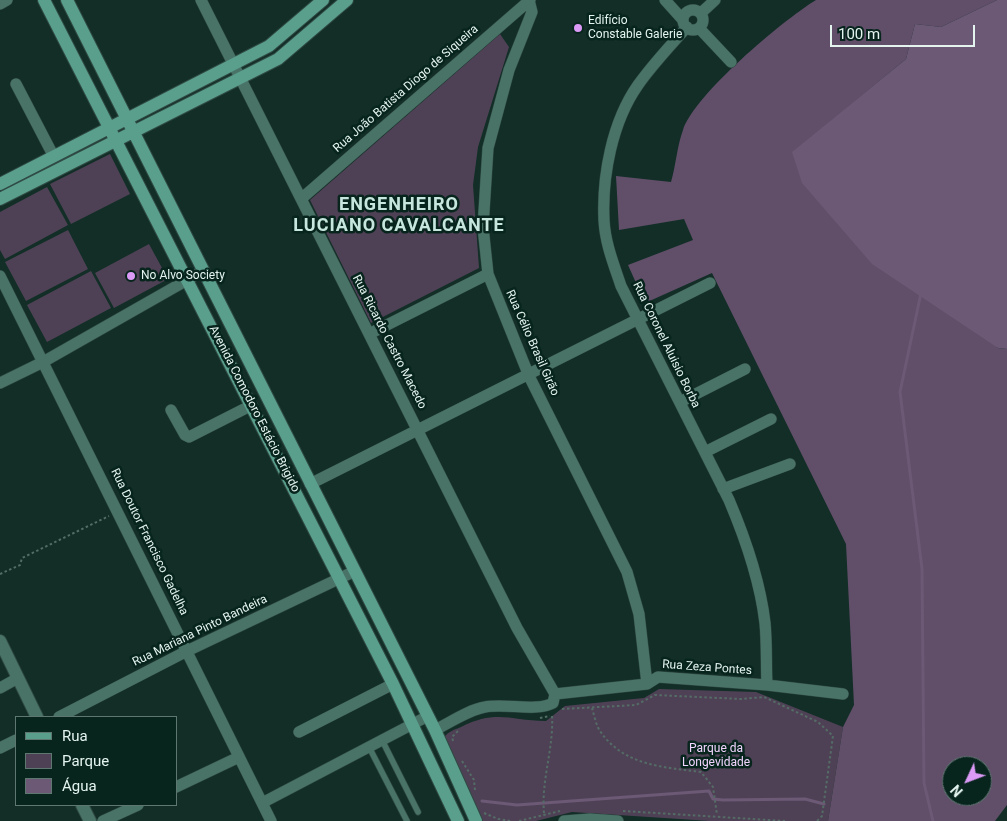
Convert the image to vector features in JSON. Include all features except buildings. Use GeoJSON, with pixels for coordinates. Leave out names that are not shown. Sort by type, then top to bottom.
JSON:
{"type":"FeatureCollection","features":[{"type":"Feature","properties":{"kind":"main road","name":"Avenida Comodoro Estácio Brigido"},"geometry":{"type":"LineString","coordinates":[[44,0],[414,724],[458,821]]}},
{"type":"Feature","properties":{"kind":"main road","name":"Avenida Comodoro Estácio Brigido"},"geometry":{"type":"LineString","coordinates":[[67,0],[135,131],[310,484],[436,730],[476,821]]}},
{"type":"Feature","properties":{"kind":"main road"},"geometry":{"type":"LineString","coordinates":[[0,184],[53,155],[269,46],[323,0]]}},
{"type":"Feature","properties":{"kind":"main road"},"geometry":{"type":"LineString","coordinates":[[0,199],[278,59],[347,0]]}},
{"type":"Feature","properties":{"kind":"main road"},"geometry":{"type":"LineString","coordinates":[[300,20],[310,32]]}},
{"type":"Feature","properties":{"kind":"street"},"geometry":{"type":"LineString","coordinates":[[0,4],[7,0]]}},
{"type":"Feature","properties":{"kind":"street","name":"Rua Ricardo Castro Macedo"},"geometry":{"type":"LineString","coordinates":[[201,0],[235,64],[517,628],[555,694]]}},
{"type":"Feature","properties":{"kind":"street","name":"Rua João Batista Diogo de Siqueira"},"geometry":{"type":"LineString","coordinates":[[301,199],[529,0]]}},
{"type":"Feature","properties":{"kind":"street","name":"Rua Célio Brasil Girão"},"geometry":{"type":"LineString","coordinates":[[529,0],[532,12],[509,70],[488,148],[483,228],[488,274],[529,376],[627,572],[639,614],[646,684]]}},
{"type":"Feature","properties":{"kind":"street"},"geometry":{"type":"LineString","coordinates":[[666,0],[685,24],[695,30],[699,28],[703,21],[699,12],[688,0]]}},
{"type":"Feature","properties":{"kind":"street"},"geometry":{"type":"LineString","coordinates":[[685,24],[689,10],[699,12],[715,0]]}},
{"type":"Feature","properties":{"kind":"street","name":"Rua Coronel Aluisio Borba"},"geometry":{"type":"LineString","coordinates":[[685,24],[637,86],[617,129],[610,154],[605,190],[604,221],[608,248],[621,286],[723,488],[744,536],[759,591],[765,624],[767,685]]}},
{"type":"Feature","properties":{"kind":"street"},"geometry":{"type":"LineString","coordinates":[[699,28],[731,62]]}},
{"type":"Feature","properties":{"kind":"street"},"geometry":{"type":"LineString","coordinates":[[16,84],[53,155]]}},
{"type":"Feature","properties":{"kind":"street"},"geometry":{"type":"LineString","coordinates":[[0,382],[43,362],[203,271]]}},
{"type":"Feature","properties":{"kind":"street"},"geometry":{"type":"LineString","coordinates":[[369,334],[488,274]]}},
{"type":"Feature","properties":{"kind":"street","name":"Rua Doutor Francisco Gadelha"},"geometry":{"type":"LineString","coordinates":[[0,276],[119,511],[271,821]]}},
{"type":"Feature","properties":{"kind":"street"},"geometry":{"type":"LineString","coordinates":[[310,484],[529,376],[710,283]]}},
{"type":"Feature","properties":{"kind":"street"},"geometry":{"type":"LineString","coordinates":[[680,402],[745,369]]}},
{"type":"Feature","properties":{"kind":"street"},"geometry":{"type":"LineString","coordinates":[[171,410],[185,435],[192,437],[252,405]]}},
{"type":"Feature","properties":{"kind":"street"},"geometry":{"type":"LineString","coordinates":[[705,452],[770,419]]}},
{"type":"Feature","properties":{"kind":"street"},"geometry":{"type":"LineString","coordinates":[[723,488],[790,464]]}},
{"type":"Feature","properties":{"kind":"street","name":"Rua Mariana Pinto Bandeira"},"geometry":{"type":"LineString","coordinates":[[61,716],[187,651],[354,571]]}},
{"type":"Feature","properties":{"kind":"street"},"geometry":{"type":"LineString","coordinates":[[0,641],[37,716]]}},
{"type":"Feature","properties":{"kind":"street"},"geometry":{"type":"LineString","coordinates":[[0,688],[18,678]]}},
{"type":"Feature","properties":{"kind":"street","name":"Rua Zeza Pontes"},"geometry":{"type":"LineString","coordinates":[[555,694],[646,684],[651,680],[665,678],[767,685],[843,694]]}},
{"type":"Feature","properties":{"kind":"street"},"geometry":{"type":"LineString","coordinates":[[299,732],[393,684]]}},
{"type":"Feature","properties":{"kind":"street"},"geometry":{"type":"LineString","coordinates":[[436,730],[484,707],[508,705],[545,708],[553,703],[555,694]]}},
{"type":"Feature","properties":{"kind":"street"},"geometry":{"type":"LineString","coordinates":[[262,803],[428,716]]}},
{"type":"Feature","properties":{"kind":"street"},"geometry":{"type":"LineString","coordinates":[[0,748],[15,740]]}},
{"type":"Feature","properties":{"kind":"street"},"geometry":{"type":"LineString","coordinates":[[178,786],[240,757]]}},
{"type":"Feature","properties":{"kind":"street"},"geometry":{"type":"LineString","coordinates":[[82,806],[90,821]]}},
{"type":"Feature","properties":{"kind":"street"},"geometry":{"type":"LineString","coordinates":[[103,821],[136,806]]}},
{"type":"Feature","properties":{"kind":"street"},"geometry":{"type":"LineString","coordinates":[[562,816],[590,819],[619,816]]}},
{"type":"Feature","properties":{"kind":"lane"},"geometry":{"type":"LineString","coordinates":[[382,740],[418,812]]}},
{"type":"Feature","properties":{"kind":"lane"},"geometry":{"type":"LineString","coordinates":[[369,747],[407,821]]}},
{"type":"Feature","properties":{"kind":"path"},"geometry":{"type":"LineString","coordinates":[[0,574],[20,565],[22,558],[46,545],[119,511]]}},
{"type":"Feature","properties":{"kind":"path"},"geometry":{"type":"LineString","coordinates":[[538,718],[552,715],[562,709],[636,705],[655,695],[741,699],[764,697],[818,722],[833,736],[822,816],[817,821]]}},
{"type":"Feature","properties":{"kind":"path"},"geometry":{"type":"LineString","coordinates":[[592,707],[599,730],[626,756],[647,764],[701,772],[713,787],[716,815]]}},
{"type":"Feature","properties":{"kind":"path"},"geometry":{"type":"LineString","coordinates":[[544,813],[543,796],[550,764],[552,715]]}},
{"type":"Feature","properties":{"kind":"path"},"geometry":{"type":"LineString","coordinates":[[454,746],[452,737],[462,725]]}},
{"type":"Feature","properties":{"kind":"path"},"geometry":{"type":"LineString","coordinates":[[460,759],[474,780],[477,799]]}},
{"type":"Feature","properties":{"kind":"path"},"geometry":{"type":"LineString","coordinates":[[480,808],[498,819],[511,821]]}},
{"type":"Feature","properties":{"kind":"path"},"geometry":{"type":"LineString","coordinates":[[519,821],[544,813],[562,816]]}},
{"type":"Feature","properties":{"kind":"path"},"geometry":{"type":"LineString","coordinates":[[619,816],[716,815],[785,821]]}},
{"type":"Feature","properties":{"kind":"green space"},"geometry":{"type":"Polygon","coordinates":[[[500,34],[509,47],[478,147],[473,185],[479,268],[371,323],[310,200],[500,34]]]}},
{"type":"Feature","properties":{"kind":"green space"},"geometry":{"type":"Polygon","coordinates":[[[110,154],[130,194],[71,224],[50,184],[110,154]]]}},
{"type":"Feature","properties":{"kind":"green space"},"geometry":{"type":"Polygon","coordinates":[[[47,187],[68,225],[5,259],[0,250],[0,212],[47,187]]]}},
{"type":"Feature","properties":{"kind":"green space"},"geometry":{"type":"Polygon","coordinates":[[[68,230],[88,269],[26,301],[5,262],[68,230]]]}},
{"type":"Feature","properties":{"kind":"green space","name":"No Alvo Society"},"geometry":{"type":"Polygon","coordinates":[[[149,244],[168,279],[114,308],[95,273],[149,244]]]}},
{"type":"Feature","properties":{"kind":"green space"},"geometry":{"type":"Polygon","coordinates":[[[91,271],[111,308],[47,342],[27,305],[91,271]]]}},
{"type":"Feature","properties":{"kind":"green space","name":"Parque da Longevidade"},"geometry":{"type":"Polygon","coordinates":[[[659,689],[756,692],[843,727],[828,821],[710,821],[572,812],[536,821],[478,821],[442,740],[448,734],[455,729],[484,718],[504,717],[546,721],[565,706],[644,698],[659,689]]]}},
{"type":"Feature","properties":{"kind":"shaded area"},"geometry":{"type":"Polygon","coordinates":[[[816,0],[997,0],[941,27],[915,24],[906,59],[793,152],[998,348],[1007,349],[1007,805],[995,821],[828,821],[843,727],[854,705],[846,544],[712,273],[645,303],[628,265],[693,240],[684,219],[619,230],[616,176],[671,182],[681,136],[691,115],[704,98],[741,59],[783,24],[816,0]]]}},
{"type":"Feature","properties":{"kind":"water"},"geometry":{"type":"Polygon","coordinates":[[[997,0],[1007,0],[1007,349],[998,348],[872,264],[802,183],[792,152],[906,59],[915,24],[941,27],[997,0]]]}},
{"type":"Feature","properties":{"kind":"waterway"},"geometry":{"type":"LineString","coordinates":[[921,293],[900,392],[922,569],[924,783],[933,821]]}},
{"type":"Feature","properties":{"kind":"waterway"},"geometry":{"type":"LineString","coordinates":[[482,801],[517,805],[709,791],[713,799],[805,799],[824,804]]}},
{"type":"Feature","properties":{"kind":"place","name":"Edifício Constable Galerie"},"geometry":{"type":"Point","coordinates":[578,28]}},
{"type":"Feature","properties":{"kind":"place","name":"No Alvo Society"},"geometry":{"type":"Point","coordinates":[131,276]}},
{"type":"Feature","properties":{"kind":"district","name":"ENGENHEIRO LUCIANO CAVALCANTE"},"geometry":{"type":"Point","coordinates":[399,215]}}]}
